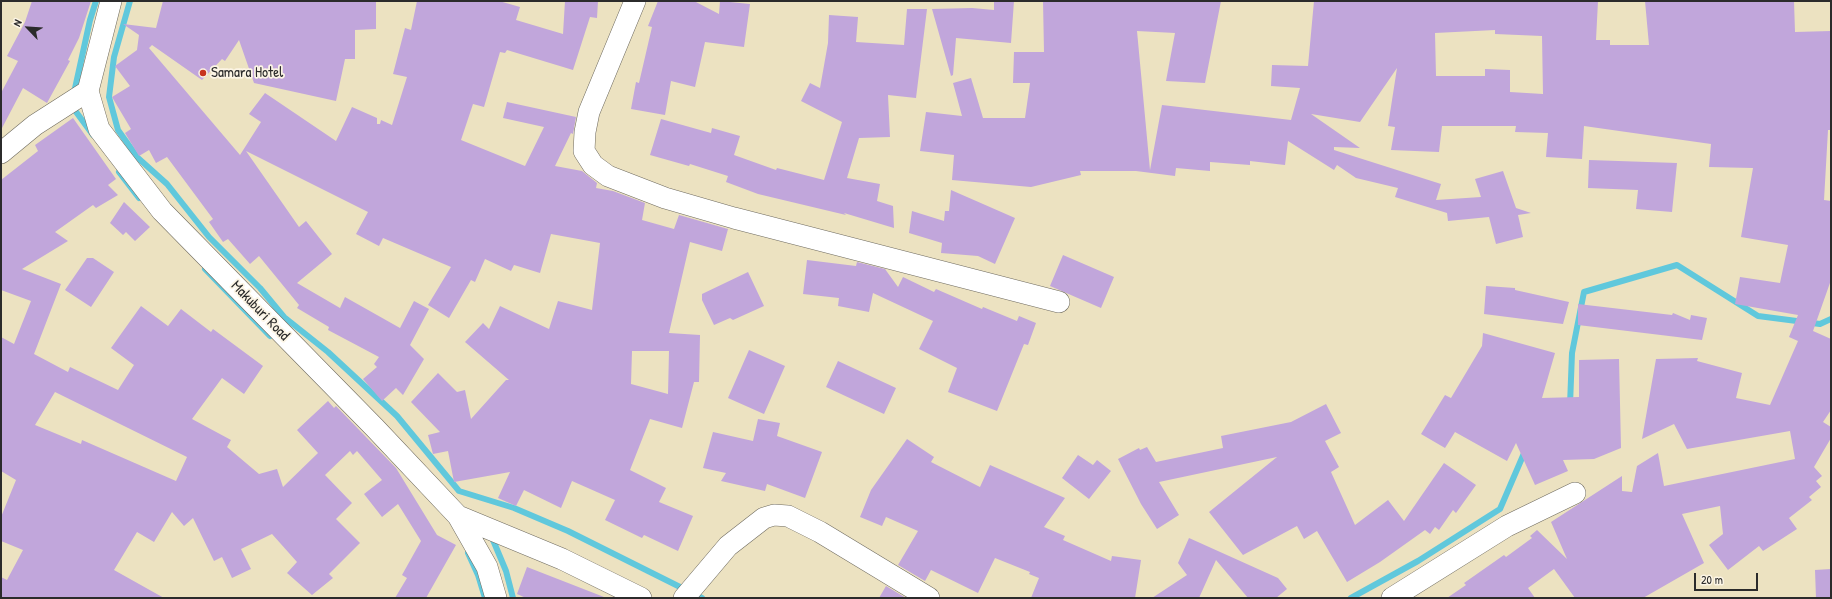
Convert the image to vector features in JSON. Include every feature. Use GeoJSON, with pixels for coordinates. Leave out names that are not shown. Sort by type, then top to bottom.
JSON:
{"type":"FeatureCollection","features":[{"type":"Feature","properties":{"kind":"street"},"geometry":{"type":"LineString","coordinates":[[1,153],[35,125],[88,91],[111,1]]}},
{"type":"Feature","properties":{"kind":"street"},"geometry":{"type":"LineString","coordinates":[[635,1],[589,112],[585,132],[584,151],[593,165],[608,176],[665,198],[734,218],[1059,302]]}},
{"type":"Feature","properties":{"kind":"street","name":"Makuburi Road"},"geometry":{"type":"LineString","coordinates":[[88,91],[99,129],[162,211],[458,516],[487,567],[496,598]]}},
{"type":"Feature","properties":{"kind":"street"},"geometry":{"type":"LineString","coordinates":[[1392,598],[1507,526],[1575,493]]}},
{"type":"Feature","properties":{"kind":"street"},"geometry":{"type":"LineString","coordinates":[[684,598],[728,546],[764,518],[774,514],[788,516],[820,532],[876,568],[929,598]]}},
{"type":"Feature","properties":{"kind":"street"},"geometry":{"type":"LineString","coordinates":[[458,516],[562,559],[641,598]]}},
{"type":"Feature","properties":{"kind":"building"},"geometry":{"type":"Polygon","coordinates":[[[32,1],[91,1],[79,38],[68,60],[70,61],[47,103],[23,88],[1,130],[1,93],[18,61],[7,56],[25,22],[32,1]]]}},
{"type":"Feature","properties":{"kind":"building"},"geometry":{"type":"Polygon","coordinates":[[[163,1],[376,2],[376,29],[355,30],[355,59],[345,59],[336,101],[254,83],[239,40],[225,61],[222,59],[202,80],[152,45],[149,48],[240,155],[261,122],[249,114],[265,93],[336,141],[352,107],[377,118],[377,124],[380,124],[381,120],[392,125],[407,77],[393,74],[405,28],[411,30],[417,1],[499,1],[520,7],[516,20],[563,34],[565,1],[598,1],[597,18],[590,17],[573,70],[507,50],[505,53],[500,52],[484,107],[473,104],[461,140],[525,166],[544,127],[503,118],[507,102],[576,117],[573,134],[571,133],[555,166],[582,171],[597,183],[596,188],[613,191],[645,203],[642,220],[674,229],[679,215],[728,229],[722,251],[690,242],[669,333],[700,335],[699,382],[694,382],[682,428],[650,419],[630,470],[666,488],[659,502],[693,516],[678,551],[644,535],[642,538],[605,520],[615,500],[572,481],[561,508],[524,490],[516,506],[498,498],[510,472],[454,482],[448,451],[433,454],[428,435],[440,432],[411,402],[438,373],[457,392],[465,390],[471,419],[506,380],[509,380],[465,342],[483,323],[489,329],[500,306],[549,329],[558,301],[592,310],[600,243],[551,234],[540,273],[514,265],[511,271],[485,259],[475,282],[471,280],[449,318],[428,305],[451,267],[383,238],[379,246],[356,234],[368,212],[246,151],[299,227],[306,221],[332,254],[297,283],[340,308],[345,297],[400,328],[414,301],[429,309],[410,345],[424,359],[403,395],[396,388],[382,401],[363,379],[377,367],[374,364],[379,357],[328,330],[329,327],[297,308],[299,305],[259,256],[250,264],[228,239],[223,242],[209,222],[213,219],[167,157],[156,163],[149,150],[139,156],[125,133],[131,129],[112,97],[130,86],[115,66],[137,50],[139,35],[123,24],[156,28],[163,1]],[[632,351],[631,384],[668,394],[669,351],[632,351]]]}},
{"type":"Feature","properties":{"kind":"building"},"geometry":{"type":"Polygon","coordinates":[[[658,1],[694,1],[719,14],[720,1],[750,4],[744,47],[705,42],[695,87],[671,81],[665,115],[631,109],[636,82],[639,83],[652,27],[648,26],[658,1]]]}},
{"type":"Feature","properties":{"kind":"building"},"geometry":{"type":"Polygon","coordinates":[[[994,1],[1014,1],[1011,43],[956,38],[953,75],[951,76],[932,9],[972,8],[994,10],[994,1]]]}},
{"type":"Feature","properties":{"kind":"building"},"geometry":{"type":"Polygon","coordinates":[[[1043,1],[1221,1],[1205,83],[1166,81],[1175,33],[1137,31],[1150,170],[1162,105],[1291,120],[1300,88],[1271,86],[1272,65],[1308,66],[1314,1],[1598,1],[1596,40],[1610,40],[1610,45],[1649,45],[1645,1],[1794,1],[1795,32],[1831,31],[1831,130],[1828,130],[1824,200],[1831,201],[1831,280],[1813,331],[1831,339],[1831,410],[1823,422],[1831,427],[1831,438],[1814,467],[1822,476],[1816,481],[1821,487],[1809,497],[1812,500],[1789,518],[1797,529],[1763,551],[1759,546],[1728,570],[1709,545],[1723,534],[1720,506],[1682,514],[1704,563],[1643,598],[1575,598],[1554,569],[1528,588],[1535,598],[1447,598],[1466,585],[1464,583],[1504,555],[1506,557],[1532,538],[1530,536],[1537,530],[1567,559],[1551,522],[1622,476],[1622,491],[1632,492],[1637,466],[1658,453],[1664,486],[1795,459],[1790,431],[1687,449],[1674,424],[1642,439],[1656,359],[1698,358],[1697,361],[1742,373],[1736,398],[1770,405],[1798,341],[1789,337],[1798,315],[1735,304],[1740,277],[1780,283],[1788,245],[1741,237],[1753,168],[1709,167],[1711,144],[1584,126],[1582,159],[1546,157],[1548,133],[1515,132],[1516,126],[1442,126],[1439,152],[1391,150],[1395,127],[1388,126],[1397,68],[1360,122],[1311,114],[1360,148],[1334,147],[1334,150],[1441,184],[1436,200],[1481,197],[1475,179],[1503,171],[1516,208],[1531,213],[1518,215],[1523,237],[1496,244],[1489,217],[1448,221],[1447,213],[1395,197],[1398,188],[1356,178],[1337,165],[1334,170],[1288,141],[1285,165],[1250,161],[1250,165],[1210,162],[1210,171],[1176,168],[1175,176],[1136,171],[1080,171],[1081,175],[1031,187],[952,180],[954,155],[920,151],[926,112],[962,116],[953,83],[971,78],[983,118],[1025,118],[1030,83],[1013,83],[1014,52],[1044,52],[1043,1]],[[1495,30],[1435,33],[1436,76],[1485,76],[1485,69],[1510,70],[1510,92],[1543,94],[1542,36],[1495,34],[1495,30]]]}},
{"type":"Feature","properties":{"kind":"building"},"geometry":{"type":"Polygon","coordinates":[[[907,9],[927,9],[916,98],[888,95],[890,137],[859,138],[847,178],[880,184],[877,201],[893,206],[894,228],[844,213],[846,215],[758,194],[726,182],[728,176],[690,164],[689,166],[650,155],[661,119],[711,133],[712,128],[740,136],[734,155],[776,170],[777,168],[824,180],[842,122],[801,101],[810,83],[820,88],[828,43],[829,15],[858,17],[856,42],[904,45],[907,9]]]}},
{"type":"Feature","properties":{"kind":"building"},"geometry":{"type":"Polygon","coordinates":[[[73,118],[116,179],[108,185],[118,195],[96,208],[93,205],[55,232],[68,241],[22,269],[61,284],[34,354],[68,372],[70,367],[118,390],[134,365],[111,348],[141,306],[168,326],[181,309],[211,332],[213,329],[263,366],[244,394],[222,378],[192,419],[231,440],[227,447],[259,474],[277,469],[283,487],[318,453],[297,430],[328,401],[334,408],[336,406],[396,468],[437,535],[456,545],[426,598],[395,598],[407,578],[402,575],[421,541],[398,504],[382,517],[364,494],[382,480],[357,451],[353,455],[350,451],[325,475],[352,503],[336,519],[360,543],[329,574],[333,578],[312,595],[287,573],[297,562],[272,534],[241,549],[251,569],[232,578],[222,557],[214,561],[193,518],[184,526],[172,512],[154,542],[137,532],[114,570],[164,598],[1,598],[1,577],[7,580],[23,550],[1,541],[1,517],[16,480],[1,471],[1,337],[14,344],[31,301],[1,290],[1,180],[38,151],[35,145],[73,118]],[[55,392],[35,425],[81,444],[82,440],[176,481],[187,457],[55,392]]]}},
{"type":"Feature","properties":{"kind":"building"},"geometry":{"type":"Polygon","coordinates":[[[1589,160],[1677,163],[1672,212],[1636,209],[1638,190],[1588,188],[1589,160]]]}},
{"type":"Feature","properties":{"kind":"building"},"geometry":{"type":"Polygon","coordinates":[[[951,190],[1015,218],[995,264],[978,256],[941,253],[942,243],[909,233],[912,211],[944,221],[945,211],[949,211],[951,190]]]}},
{"type":"Feature","properties":{"kind":"building"},"geometry":{"type":"Polygon","coordinates":[[[124,202],[150,227],[135,241],[126,232],[123,235],[110,223],[124,202]]]}},
{"type":"Feature","properties":{"kind":"building"},"geometry":{"type":"Polygon","coordinates":[[[1063,255],[1114,277],[1101,308],[1050,286],[1063,255]]]}},
{"type":"Feature","properties":{"kind":"building"},"geometry":{"type":"Polygon","coordinates":[[[87,258],[93,258],[114,272],[91,307],[65,290],[87,258]]]}},
{"type":"Feature","properties":{"kind":"building"},"geometry":{"type":"Polygon","coordinates":[[[807,260],[856,266],[857,262],[885,269],[898,287],[903,277],[934,292],[936,289],[982,309],[983,307],[1017,321],[1019,316],[1036,323],[1028,345],[1024,344],[997,411],[948,392],[957,368],[919,349],[933,321],[873,293],[869,312],[838,306],[839,298],[803,294],[807,260]]]}},
{"type":"Feature","properties":{"kind":"building"},"geometry":{"type":"Polygon","coordinates":[[[748,272],[764,306],[733,320],[730,318],[714,325],[702,300],[702,294],[748,272]]]}},
{"type":"Feature","properties":{"kind":"building"},"geometry":{"type":"Polygon","coordinates":[[[1486,286],[1515,288],[1515,290],[1569,302],[1563,324],[1484,314],[1486,286]]]}},
{"type":"Feature","properties":{"kind":"building"},"geometry":{"type":"Polygon","coordinates":[[[1578,304],[1672,315],[1673,313],[1690,320],[1691,315],[1707,318],[1702,340],[1578,325],[1578,304]]]}},
{"type":"Feature","properties":{"kind":"building"},"geometry":{"type":"Polygon","coordinates":[[[1483,333],[1555,353],[1542,398],[1579,397],[1579,360],[1619,359],[1621,448],[1594,459],[1563,460],[1568,471],[1535,485],[1516,443],[1507,461],[1455,432],[1445,448],[1421,434],[1445,395],[1451,398],[1482,346],[1483,333]]]}},
{"type":"Feature","properties":{"kind":"building"},"geometry":{"type":"Polygon","coordinates":[[[749,350],[785,366],[764,414],[728,398],[749,350]]]}},
{"type":"Feature","properties":{"kind":"building"},"geometry":{"type":"Polygon","coordinates":[[[838,361],[896,388],[884,414],[826,387],[838,361]]]}},
{"type":"Feature","properties":{"kind":"building"},"geometry":{"type":"Polygon","coordinates":[[[1326,404],[1341,433],[1325,441],[1339,467],[1331,472],[1355,525],[1388,500],[1404,521],[1444,463],[1476,485],[1456,513],[1453,510],[1439,530],[1435,527],[1430,534],[1425,530],[1380,562],[1347,582],[1317,531],[1304,539],[1297,526],[1243,555],[1209,512],[1277,457],[1159,482],[1179,515],[1157,529],[1141,504],[1118,459],[1139,448],[1140,450],[1147,447],[1156,462],[1223,448],[1221,436],[1291,422],[1326,404]]]}},
{"type":"Feature","properties":{"kind":"building"},"geometry":{"type":"Polygon","coordinates":[[[758,419],[780,423],[777,436],[822,452],[805,498],[767,484],[765,491],[721,481],[726,473],[703,468],[713,432],[753,441],[758,419]]]}},
{"type":"Feature","properties":{"kind":"building"},"geometry":{"type":"Polygon","coordinates":[[[907,439],[934,457],[931,462],[980,487],[990,465],[1065,498],[1044,527],[1065,536],[1063,540],[1111,561],[1112,556],[1141,560],[1135,598],[1031,598],[1039,578],[1029,574],[1030,572],[995,558],[978,593],[931,570],[925,581],[898,565],[918,531],[886,517],[882,526],[860,517],[871,490],[907,439]]]}},
{"type":"Feature","properties":{"kind":"building"},"geometry":{"type":"Polygon","coordinates":[[[1078,455],[1093,465],[1097,460],[1111,471],[1089,499],[1062,478],[1078,455]]]}},
{"type":"Feature","properties":{"kind":"building"},"geometry":{"type":"Polygon","coordinates":[[[1189,538],[1278,578],[1287,589],[1276,598],[1248,598],[1216,560],[1199,598],[1152,598],[1187,575],[1178,563],[1189,538]]]}},
{"type":"Feature","properties":{"kind":"building"},"geometry":{"type":"Polygon","coordinates":[[[527,567],[604,598],[526,598],[517,594],[527,567]]]}},
{"type":"Feature","properties":{"kind":"building"},"geometry":{"type":"Polygon","coordinates":[[[1831,569],[1831,598],[1816,598],[1815,570],[1831,569]]]}},
{"type":"Feature","properties":{"kind":"building"},"geometry":{"type":"Polygon","coordinates":[[[886,586],[906,598],[879,598],[886,586]]]}},
{"type":"Feature","properties":{"kind":"waterway"},"geometry":{"type":"LineString","coordinates":[[74,93],[90,20],[96,1]]}},
{"type":"Feature","properties":{"kind":"waterway"},"geometry":{"type":"LineString","coordinates":[[130,1],[114,57],[109,97],[118,130],[138,158],[167,184],[209,237],[260,288],[284,317],[328,352],[397,416],[459,491],[514,508],[568,531],[702,598]]}},
{"type":"Feature","properties":{"kind":"waterway"},"geometry":{"type":"LineString","coordinates":[[71,105],[93,135]]}},
{"type":"Feature","properties":{"kind":"waterway"},"geometry":{"type":"LineString","coordinates":[[119,172],[139,198]]}},
{"type":"Feature","properties":{"kind":"waterway"},"geometry":{"type":"LineString","coordinates":[[1570,405],[1572,353],[1584,292],[1677,265],[1758,316],[1820,324],[1831,319]]}},
{"type":"Feature","properties":{"kind":"waterway"},"geometry":{"type":"LineString","coordinates":[[205,269],[270,336]]}},
{"type":"Feature","properties":{"kind":"waterway"},"geometry":{"type":"LineString","coordinates":[[1351,598],[1418,561],[1500,509],[1525,451]]}},
{"type":"Feature","properties":{"kind":"waterway"},"geometry":{"type":"LineString","coordinates":[[493,540],[506,571],[513,598]]}},
{"type":"Feature","properties":{"kind":"waterway"},"geometry":{"type":"LineString","coordinates":[[468,553],[478,575],[485,598]]}},
{"type":"Feature","properties":{"kind":"place","name":"Samara Hotel"},"geometry":{"type":"Point","coordinates":[203,73]}}]}
